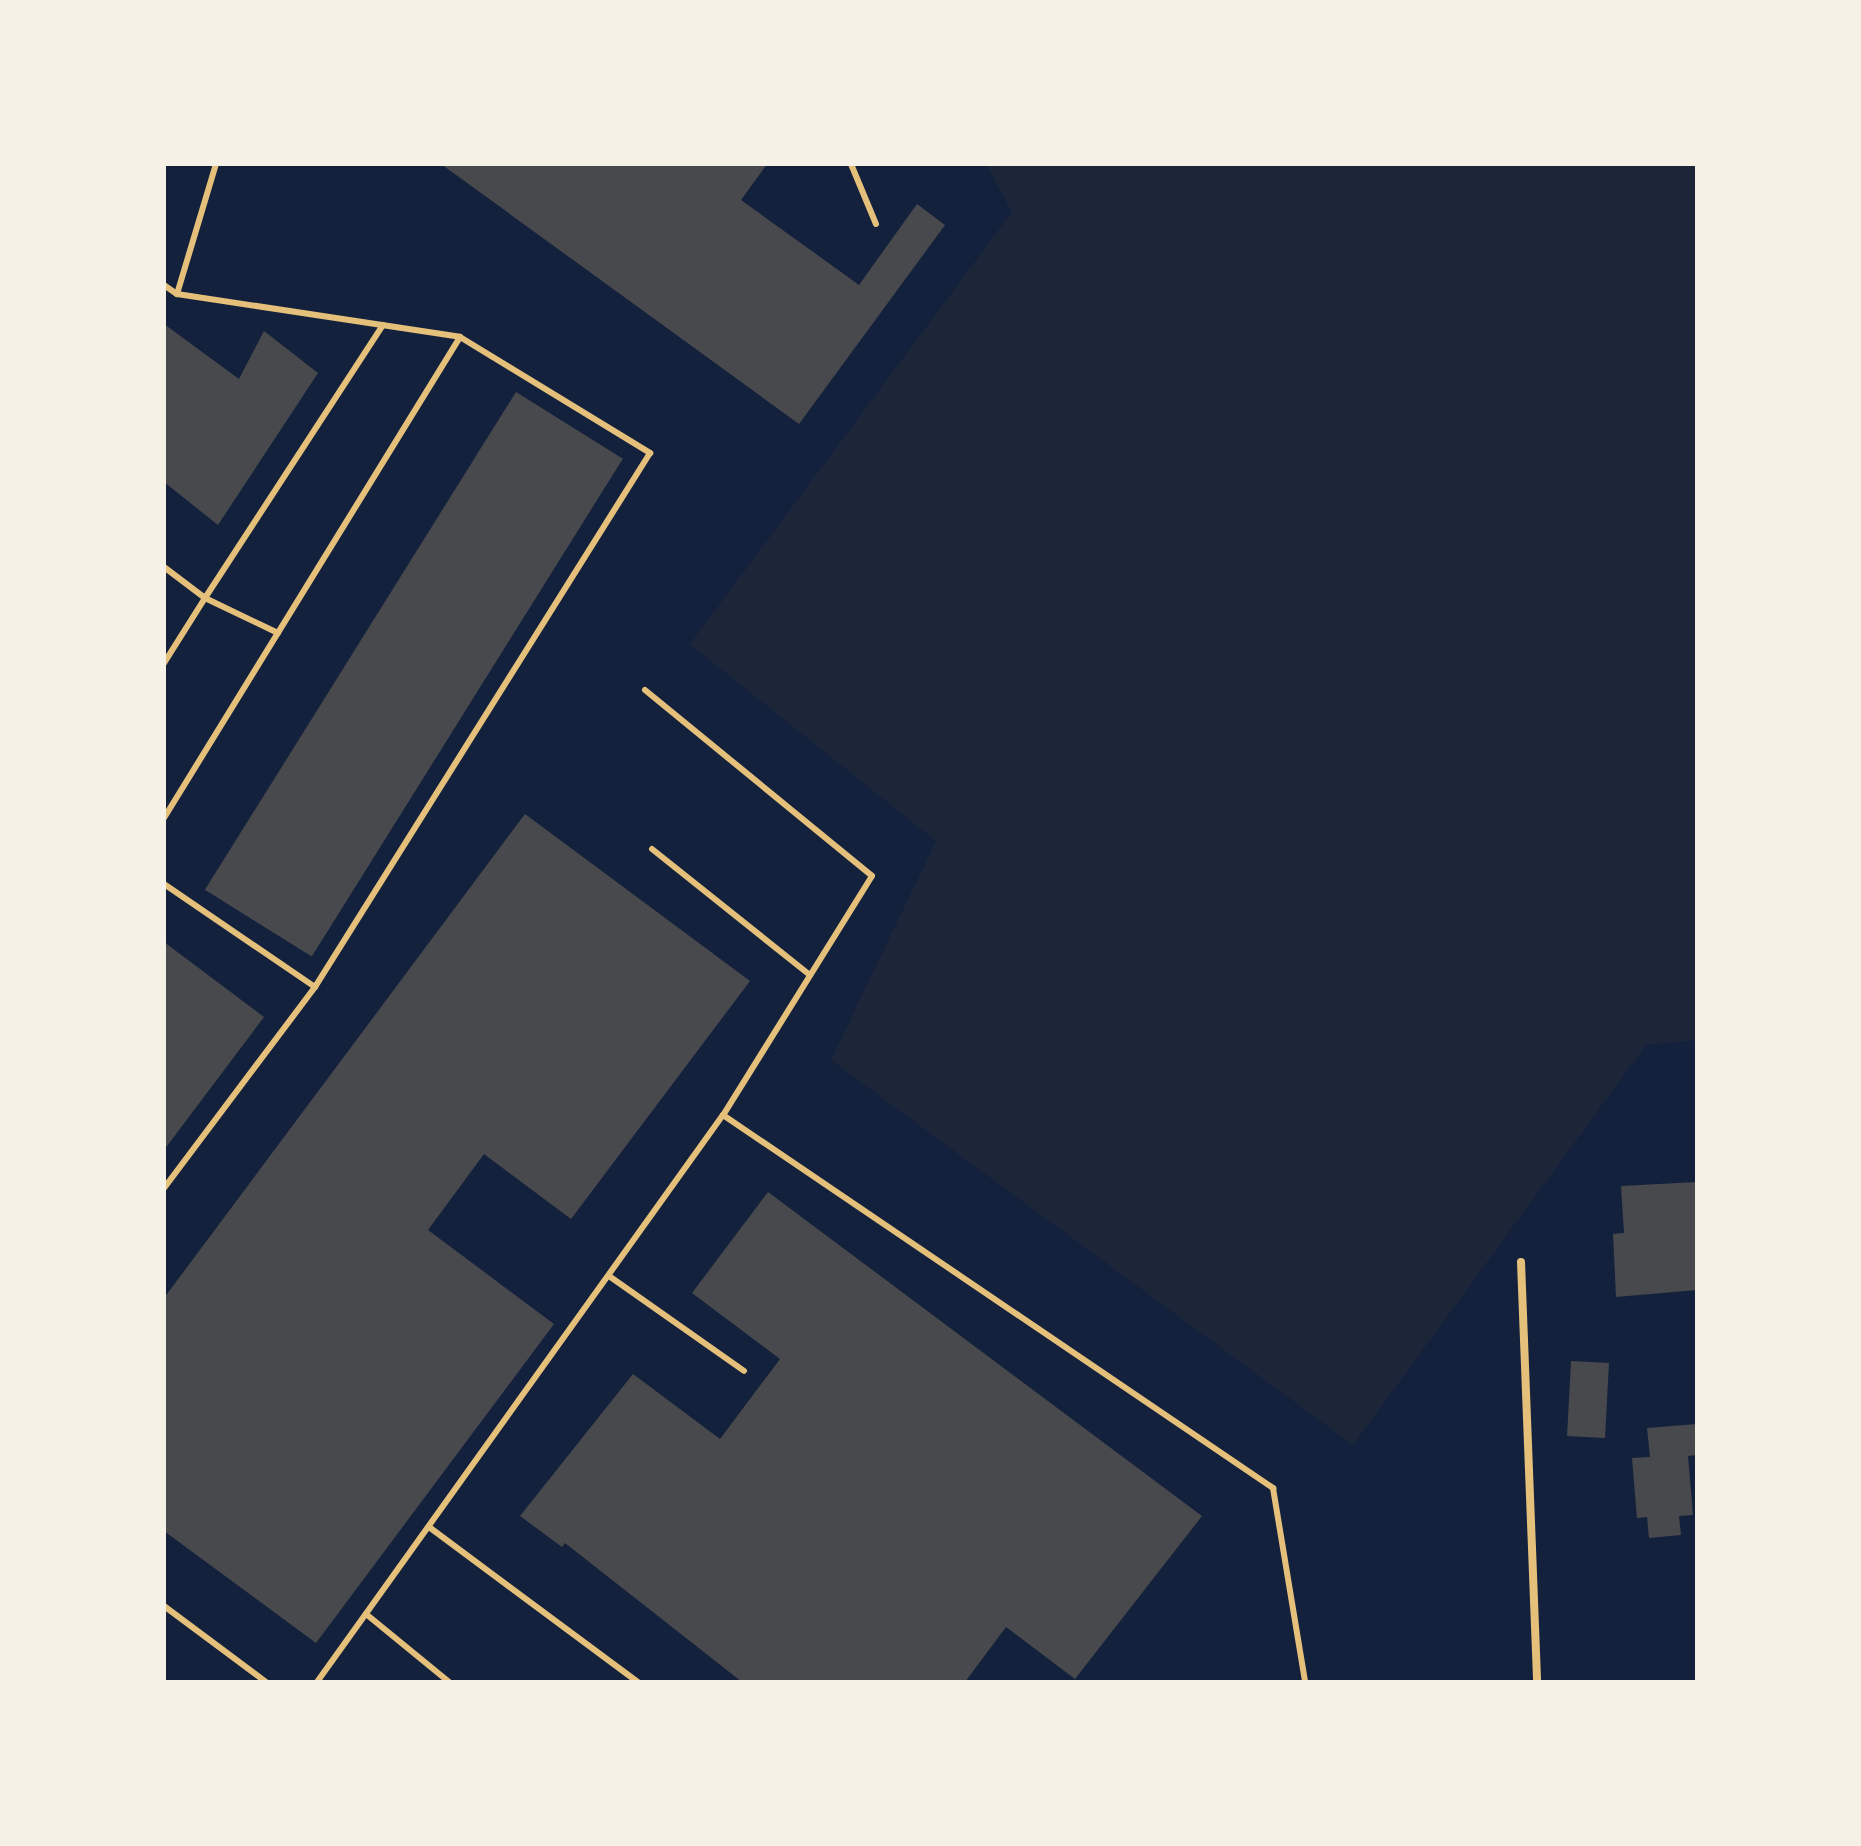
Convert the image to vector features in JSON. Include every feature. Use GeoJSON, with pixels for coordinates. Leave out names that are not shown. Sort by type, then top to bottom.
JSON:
{"type":"FeatureCollection","features":[{"type":"Feature","properties":{"kind":"street"},"geometry":{"type":"LineString","coordinates":[[1521,1262],[1537,1682]]}},
{"type":"Feature","properties":{"kind":"lane"},"geometry":{"type":"LineString","coordinates":[[177,294],[216,164]]}},
{"type":"Feature","properties":{"kind":"lane"},"geometry":{"type":"LineString","coordinates":[[851,164],[876,224]]}},
{"type":"Feature","properties":{"kind":"lane"},"geometry":{"type":"LineString","coordinates":[[164,285],[177,294],[460,337],[650,453],[315,987],[164,1188]]}},
{"type":"Feature","properties":{"kind":"lane"},"geometry":{"type":"LineString","coordinates":[[164,663],[383,325]]}},
{"type":"Feature","properties":{"kind":"lane"},"geometry":{"type":"LineString","coordinates":[[164,818],[460,337]]}},
{"type":"Feature","properties":{"kind":"lane"},"geometry":{"type":"LineString","coordinates":[[164,567],[205,598],[278,633]]}},
{"type":"Feature","properties":{"kind":"lane"},"geometry":{"type":"LineString","coordinates":[[317,1682],[723,1115],[872,876],[645,690]]}},
{"type":"Feature","properties":{"kind":"lane"},"geometry":{"type":"LineString","coordinates":[[652,849],[810,975]]}},
{"type":"Feature","properties":{"kind":"lane"},"geometry":{"type":"LineString","coordinates":[[164,884],[315,987]]}},
{"type":"Feature","properties":{"kind":"lane"},"geometry":{"type":"LineString","coordinates":[[723,1115],[1273,1488],[1305,1682]]}},
{"type":"Feature","properties":{"kind":"lane"},"geometry":{"type":"LineString","coordinates":[[609,1276],[744,1371]]}},
{"type":"Feature","properties":{"kind":"lane"},"geometry":{"type":"LineString","coordinates":[[429,1527],[638,1682]]}},
{"type":"Feature","properties":{"kind":"lane"},"geometry":{"type":"LineString","coordinates":[[164,1606],[266,1682]]}},
{"type":"Feature","properties":{"kind":"lane"},"geometry":{"type":"LineString","coordinates":[[366,1614],[449,1682]]}},
{"type":"Feature","properties":{"kind":"shaded area"},"geometry":{"type":"Polygon","coordinates":[[[986,164],[1697,164],[1697,1040],[1646,1045],[1353,1445],[831,1060],[936,841],[690,644],[1012,212],[986,164]]]}},
{"type":"Feature","properties":{"kind":"building"},"geometry":{"type":"Polygon","coordinates":[[[441,164],[767,164],[741,200],[859,285],[917,204],[945,225],[799,424],[441,164]]]}},
{"type":"Feature","properties":{"kind":"building"},"geometry":{"type":"Polygon","coordinates":[[[164,324],[239,379],[264,331],[318,373],[218,525],[164,482],[164,324]]]}},
{"type":"Feature","properties":{"kind":"building"},"geometry":{"type":"Polygon","coordinates":[[[516,392],[623,459],[312,957],[205,890],[516,392]]]}},
{"type":"Feature","properties":{"kind":"building"},"geometry":{"type":"Polygon","coordinates":[[[525,814],[750,981],[571,1219],[484,1154],[428,1230],[554,1324],[316,1643],[164,1531],[164,1298],[525,814]]]}},
{"type":"Feature","properties":{"kind":"building"},"geometry":{"type":"Polygon","coordinates":[[[164,942],[264,1017],[164,1150],[164,942]]]}},
{"type":"Feature","properties":{"kind":"building"},"geometry":{"type":"Polygon","coordinates":[[[1697,1182],[1697,1290],[1616,1297],[1613,1234],[1624,1233],[1621,1186],[1697,1182]]]}},
{"type":"Feature","properties":{"kind":"building"},"geometry":{"type":"Polygon","coordinates":[[[768,1192],[1202,1516],[1075,1679],[1006,1627],[965,1682],[742,1682],[565,1543],[562,1547],[520,1516],[633,1374],[720,1439],[780,1359],[692,1293],[768,1192]]]}},
{"type":"Feature","properties":{"kind":"building"},"geometry":{"type":"Polygon","coordinates":[[[1571,1361],[1609,1363],[1605,1438],[1567,1436],[1571,1361]]]}},
{"type":"Feature","properties":{"kind":"building"},"geometry":{"type":"Polygon","coordinates":[[[1697,1424],[1697,1455],[1688,1456],[1693,1515],[1679,1516],[1681,1535],[1649,1538],[1647,1517],[1637,1518],[1632,1458],[1650,1457],[1647,1428],[1697,1424]]]}}]}
